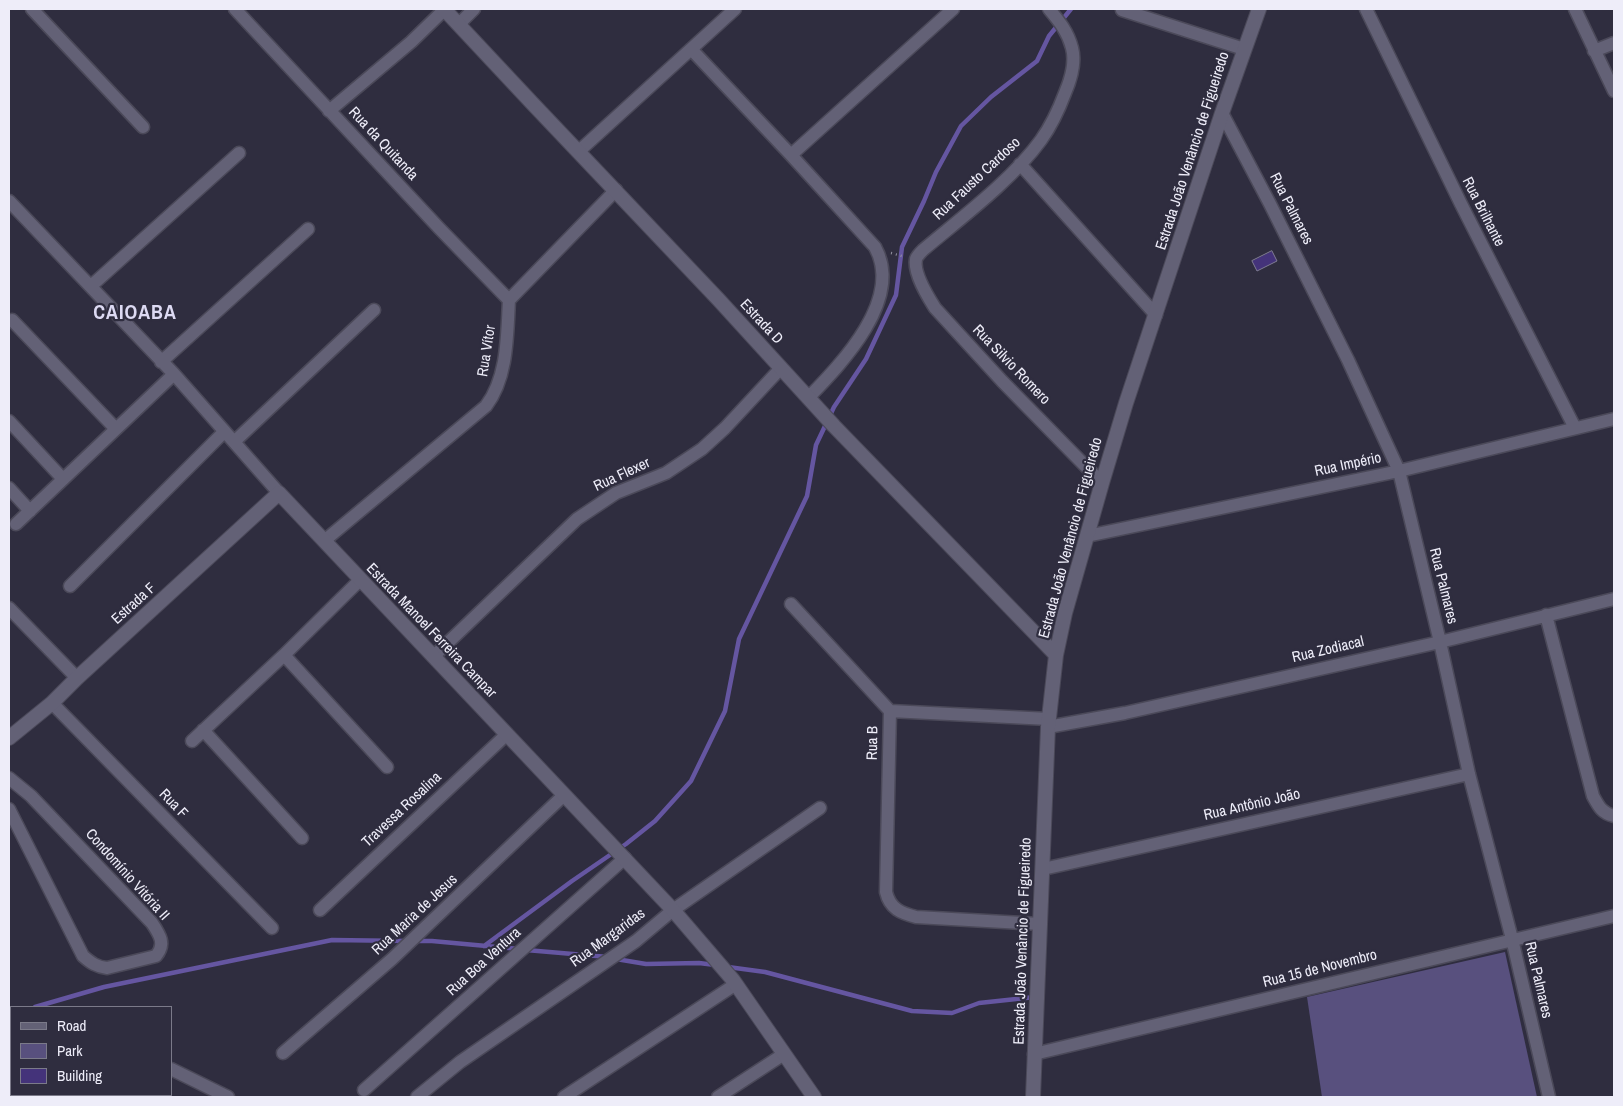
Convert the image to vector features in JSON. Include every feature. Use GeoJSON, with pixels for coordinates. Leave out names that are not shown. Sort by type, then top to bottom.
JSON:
{"type":"FeatureCollection","features":[{"type":"Feature","properties":{"kind":"street"},"geometry":{"type":"LineString","coordinates":[[32,9],[143,127]]}},
{"type":"Feature","properties":{"kind":"street","name":"Rua da Quitanda"},"geometry":{"type":"LineString","coordinates":[[235,9],[438,228],[509,300]]}},
{"type":"Feature","properties":{"kind":"street"},"geometry":{"type":"LineString","coordinates":[[329,111],[411,42],[445,9]]}},
{"type":"Feature","properties":{"kind":"street","name":"Estrada D"},"geometry":{"type":"LineString","coordinates":[[445,9],[812,400],[834,426],[1056,655]]}},
{"type":"Feature","properties":{"kind":"street"},"geometry":{"type":"LineString","coordinates":[[459,24],[474,9]]}},
{"type":"Feature","properties":{"kind":"street"},"geometry":{"type":"LineString","coordinates":[[578,152],[735,9]]}},
{"type":"Feature","properties":{"kind":"street"},"geometry":{"type":"LineString","coordinates":[[791,155],[953,9]]}},
{"type":"Feature","properties":{"kind":"street","name":"Rua Fausto Cardoso"},"geometry":{"type":"LineString","coordinates":[[913,258],[984,198],[1020,164],[1041,140],[1068,87],[1074,60],[1073,49],[1067,32],[1049,9]]}},
{"type":"Feature","properties":{"kind":"street","name":"Estrada João Venâncio de Figueiredo"},"geometry":{"type":"LineString","coordinates":[[1033,1097],[1048,723],[1056,655],[1065,613],[1102,483],[1222,113],[1259,9]]}},
{"type":"Feature","properties":{"kind":"street","name":"Rua Brilhante"},"geometry":{"type":"LineString","coordinates":[[1366,9],[1461,204],[1576,428]]}},
{"type":"Feature","properties":{"kind":"street"},"geometry":{"type":"LineString","coordinates":[[1574,9],[1614,91]]}},
{"type":"Feature","properties":{"kind":"street"},"geometry":{"type":"LineString","coordinates":[[1122,10],[1244,49]]}},
{"type":"Feature","properties":{"kind":"street"},"geometry":{"type":"LineString","coordinates":[[1594,51],[1614,43]]}},
{"type":"Feature","properties":{"kind":"street"},"geometry":{"type":"LineString","coordinates":[[691,49],[791,155],[875,248],[881,258],[882,281],[880,294],[873,313],[846,357],[812,400]]}},
{"type":"Feature","properties":{"kind":"street","name":"Rua Palmares"},"geometry":{"type":"LineString","coordinates":[[1222,113],[1348,360],[1399,472],[1440,642],[1469,774],[1512,940],[1549,1097]]}},
{"type":"Feature","properties":{"kind":"street"},"geometry":{"type":"LineString","coordinates":[[91,286],[239,152]]}},
{"type":"Feature","properties":{"kind":"street"},"geometry":{"type":"LineString","coordinates":[[1020,164],[1156,315]]}},
{"type":"Feature","properties":{"kind":"street"},"geometry":{"type":"LineString","coordinates":[[509,300],[616,190]]}},
{"type":"Feature","properties":{"kind":"street","name":"Estrada Manoel Ferreira Campar"},"geometry":{"type":"LineString","coordinates":[[9,201],[174,374],[224,432],[360,580],[673,910],[734,982],[814,1097]]}},
{"type":"Feature","properties":{"kind":"street"},"geometry":{"type":"LineString","coordinates":[[162,362],[308,229]]}},
{"type":"Feature","properties":{"kind":"street","name":"Rua Silvio Romero"},"geometry":{"type":"LineString","coordinates":[[913,258],[920,280],[935,308],[1002,381],[1102,483]]}},
{"type":"Feature","properties":{"kind":"street","name":"Rua Vítor"},"geometry":{"type":"LineString","coordinates":[[324,541],[489,402],[501,378],[507,335],[509,300]]}},
{"type":"Feature","properties":{"kind":"street"},"geometry":{"type":"LineString","coordinates":[[234,441],[374,310]]}},
{"type":"Feature","properties":{"kind":"street"},"geometry":{"type":"LineString","coordinates":[[12,320],[116,429]]}},
{"type":"Feature","properties":{"kind":"street","name":"Rua Flexer"},"geometry":{"type":"LineString","coordinates":[[434,656],[577,519],[616,493],[666,473],[702,449],[725,428],[781,368]]}},
{"type":"Feature","properties":{"kind":"street"},"geometry":{"type":"LineString","coordinates":[[16,524],[174,374]]}},
{"type":"Feature","properties":{"kind":"street","name":"Rua Império"},"geometry":{"type":"LineString","coordinates":[[1087,536],[1399,472],[1614,419]]}},
{"type":"Feature","properties":{"kind":"street"},"geometry":{"type":"LineString","coordinates":[[9,421],[63,479]]}},
{"type":"Feature","properties":{"kind":"street"},"geometry":{"type":"LineString","coordinates":[[70,586],[224,432]]}},
{"type":"Feature","properties":{"kind":"street"},"geometry":{"type":"LineString","coordinates":[[9,488],[30,511]]}},
{"type":"Feature","properties":{"kind":"street","name":"Estrada F"},"geometry":{"type":"LineString","coordinates":[[9,738],[52,703],[280,493]]}},
{"type":"Feature","properties":{"kind":"street"},"geometry":{"type":"LineString","coordinates":[[192,741],[284,655],[360,580]]}},
{"type":"Feature","properties":{"kind":"street","name":"Rua Zodiacal"},"geometry":{"type":"LineString","coordinates":[[890,711],[1048,723],[1125,713],[1440,642],[1614,599]]}},
{"type":"Feature","properties":{"kind":"street","name":"Rua B"},"geometry":{"type":"LineString","coordinates":[[791,604],[890,711],[886,892],[892,907],[899,912],[916,917],[1040,924]]}},
{"type":"Feature","properties":{"kind":"street"},"geometry":{"type":"LineString","coordinates":[[9,608],[77,678]]}},
{"type":"Feature","properties":{"kind":"street"},"geometry":{"type":"LineString","coordinates":[[1546,615],[1593,796],[1599,807],[1606,814],[1614,816]]}},
{"type":"Feature","properties":{"kind":"street"},"geometry":{"type":"LineString","coordinates":[[284,655],[387,767]]}},
{"type":"Feature","properties":{"kind":"street","name":"Rua F"},"geometry":{"type":"LineString","coordinates":[[52,703],[272,928]]}},
{"type":"Feature","properties":{"kind":"street"},"geometry":{"type":"LineString","coordinates":[[203,730],[302,838]]}},
{"type":"Feature","properties":{"kind":"street","name":"Travessa Rosalina"},"geometry":{"type":"LineString","coordinates":[[320,910],[507,734]]}},
{"type":"Feature","properties":{"kind":"street","name":"Rua Antônio João"},"geometry":{"type":"LineString","coordinates":[[1043,869],[1469,774]]}},
{"type":"Feature","properties":{"kind":"street","name":"Condomínio Vitória II"},"geometry":{"type":"LineString","coordinates":[[9,778],[31,796],[152,923],[162,944],[156,956],[107,968],[90,963],[83,956],[9,809]]}},
{"type":"Feature","properties":{"kind":"street","name":"Rua Maria de Jesus"},"geometry":{"type":"LineString","coordinates":[[283,1053],[392,959],[564,795]]}},
{"type":"Feature","properties":{"kind":"street","name":"Rua Margaridas"},"geometry":{"type":"LineString","coordinates":[[417,1097],[460,1062],[636,941],[673,910],[820,808]]}},
{"type":"Feature","properties":{"kind":"street","name":"Rua Boa Ventura"},"geometry":{"type":"LineString","coordinates":[[364,1090],[625,858]]}},
{"type":"Feature","properties":{"kind":"street","name":"Rua 15 de Novembro"},"geometry":{"type":"LineString","coordinates":[[1034,1054],[1614,916]]}},
{"type":"Feature","properties":{"kind":"street"},"geometry":{"type":"LineString","coordinates":[[564,1097],[734,982]]}},
{"type":"Feature","properties":{"kind":"street"},"geometry":{"type":"LineString","coordinates":[[718,1097],[784,1054]]}},
{"type":"Feature","properties":{"kind":"street"},"geometry":{"type":"LineString","coordinates":[[172,1069],[228,1097]]}},
{"type":"Feature","properties":{"kind":"path"},"geometry":{"type":"LineString","coordinates":[[892,254],[913,258]]}},
{"type":"Feature","properties":{"kind":"green space"},"geometry":{"type":"Polygon","coordinates":[[[1505,952],[1537,1097],[1322,1097],[1307,997],[1505,952]]]}},
{"type":"Feature","properties":{"kind":"building"},"geometry":{"type":"Polygon","coordinates":[[[1272,251],[1277,261],[1257,271],[1252,261],[1272,251]]]}},
{"type":"Feature","properties":{"kind":"waterway"},"geometry":{"type":"LineString","coordinates":[[484,946],[655,821],[691,781],[725,711],[739,639],[807,496],[816,445],[834,407],[866,359],[896,295],[902,247],[936,172],[961,126],[991,97],[1037,61],[1049,36],[1071,9]]}},
{"type":"Feature","properties":{"kind":"waterway"},"geometry":{"type":"LineString","coordinates":[[38,1006],[104,987],[332,940],[407,941]]}},
{"type":"Feature","properties":{"kind":"waterway"},"geometry":{"type":"LineString","coordinates":[[414,941],[519,949]]}},
{"type":"Feature","properties":{"kind":"waterway"},"geometry":{"type":"LineString","coordinates":[[526,950],[608,957]]}},
{"type":"Feature","properties":{"kind":"waterway"},"geometry":{"type":"LineString","coordinates":[[616,959],[646,964],[699,963],[715,965]]}},
{"type":"Feature","properties":{"kind":"waterway"},"geometry":{"type":"LineString","coordinates":[[728,967],[765,972],[912,1011],[952,1013],[979,1003],[1035,997]]}},
{"type":"Feature","properties":{"kind":"district","name":"CAIOABA"},"geometry":{"type":"Point","coordinates":[135,314]}}]}
